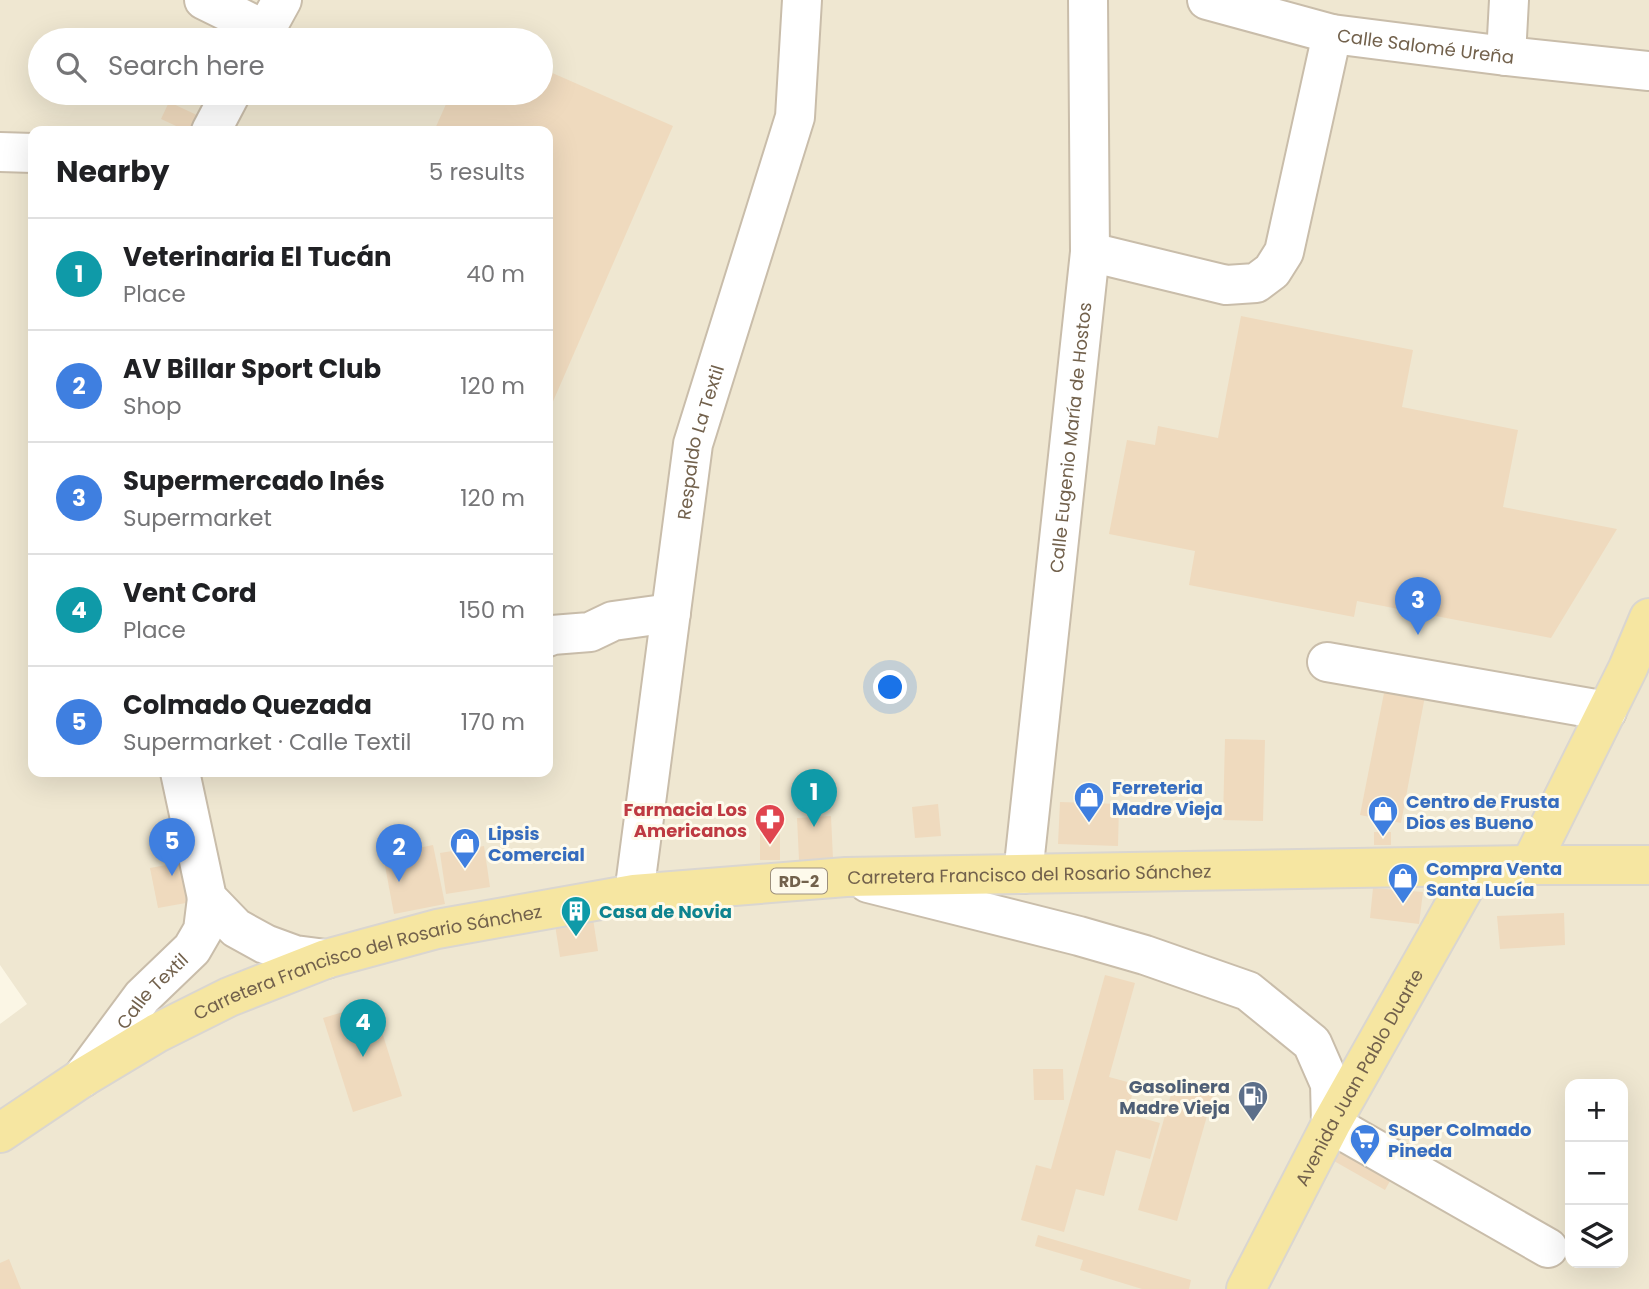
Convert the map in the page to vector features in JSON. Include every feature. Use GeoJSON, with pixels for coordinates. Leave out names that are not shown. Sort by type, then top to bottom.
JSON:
{"type":"FeatureCollection","features":[{"type":"Feature","properties":{"kind":"main road"},"geometry":{"type":"LineString","coordinates":[[1530,865],[1607,711],[1639,668],[1649,618]]}},
{"type":"Feature","properties":{"kind":"main road","name":"Carretera Francisco del Rosario Sánchez"},"geometry":{"type":"LineString","coordinates":[[0,1133],[82,1078],[157,1033],[229,997],[326,959],[438,929],[634,894],[846,877],[1649,865]]}},
{"type":"Feature","properties":{"kind":"main road","name":"Avenida Juan Pablo Duarte"},"geometry":{"type":"LineString","coordinates":[[1247,1289],[1331,1124],[1476,867]]}},
{"type":"Feature","properties":{"kind":"street"},"geometry":{"type":"LineString","coordinates":[[204,0],[269,23]]}},
{"type":"Feature","properties":{"kind":"street","name":"Respaldo La Textil"},"geometry":{"type":"LineString","coordinates":[[634,894],[693,444],[795,117],[802,0]]}},
{"type":"Feature","properties":{"kind":"street","name":"Calle Eugenio María de Hostos"},"geometry":{"type":"LineString","coordinates":[[1023,874],[1090,252],[1088,0]]}},
{"type":"Feature","properties":{"kind":"street","name":"Calle Salomé Ureña"},"geometry":{"type":"LineString","coordinates":[[1207,0],[1332,34],[1649,71]]}},
{"type":"Feature","properties":{"kind":"street"},"geometry":{"type":"LineString","coordinates":[[1506,56],[1509,0]]}},
{"type":"Feature","properties":{"kind":"street"},"geometry":{"type":"LineString","coordinates":[[1090,252],[1226,285],[1256,283],[1272,271],[1284,252],[1332,34]]}},
{"type":"Feature","properties":{"kind":"street"},"geometry":{"type":"LineString","coordinates":[[214,126],[225,105]]}},
{"type":"Feature","properties":{"kind":"street"},"geometry":{"type":"LineString","coordinates":[[0,152],[28,153]]}},
{"type":"Feature","properties":{"kind":"street"},"geometry":{"type":"LineString","coordinates":[[553,635],[590,632],[613,621],[671,613]]}},
{"type":"Feature","properties":{"kind":"street"},"geometry":{"type":"LineString","coordinates":[[1326,662],[1607,711]]}},
{"type":"Feature","properties":{"kind":"street","name":"Calle Textil"},"geometry":{"type":"LineString","coordinates":[[82,1078],[142,997],[192,949],[203,930],[207,898],[181,777]]}},
{"type":"Feature","properties":{"kind":"street"},"geometry":{"type":"LineString","coordinates":[[846,877],[1093,940],[1248,991],[1312,1043],[1330,1084],[1331,1124],[1548,1248]]}},
{"type":"Feature","properties":{"kind":"street"},"geometry":{"type":"LineString","coordinates":[[207,898],[236,928],[265,944],[295,955],[326,959]]}},
{"type":"Feature","properties":{"kind":"shaded area"},"geometry":{"type":"Polygon","coordinates":[[[0,0],[1649,0],[1649,1289],[0,1289],[0,1024],[27,1004],[0,965],[0,0]]]}},
{"type":"Feature","properties":{"kind":"building"},"geometry":{"type":"Polygon","coordinates":[[[553,73],[673,126],[553,402],[553,126],[436,126],[446,105],[553,105],[553,73]]]}},
{"type":"Feature","properties":{"kind":"building"},"geometry":{"type":"Polygon","coordinates":[[[168,105],[175,105],[199,116],[194,126],[176,126],[161,119],[168,105]]]}},
{"type":"Feature","properties":{"kind":"building"},"geometry":{"type":"Polygon","coordinates":[[[1241,316],[1413,350],[1402,407],[1518,430],[1503,507],[1617,529],[1551,638],[1357,601],[1354,617],[1189,585],[1195,551],[1109,534],[1127,440],[1155,445],[1158,426],[1218,438],[1241,316]]]}},
{"type":"Feature","properties":{"kind":"building"},"geometry":{"type":"Polygon","coordinates":[[[1385,688],[1425,696],[1401,823],[1360,815],[1385,688]]]}},
{"type":"Feature","properties":{"kind":"building"},"geometry":{"type":"Polygon","coordinates":[[[1225,739],[1265,740],[1263,821],[1223,820],[1225,739]]]}},
{"type":"Feature","properties":{"kind":"building","name":"Ferreteria Madre Vieja"},"geometry":{"type":"Polygon","coordinates":[[[1060,802],[1119,804],[1118,846],[1058,844],[1060,802]]]}},
{"type":"Feature","properties":{"kind":"building"},"geometry":{"type":"Polygon","coordinates":[[[938,804],[941,836],[915,838],[912,807],[938,804]]]}},
{"type":"Feature","properties":{"kind":"building"},"geometry":{"type":"Polygon","coordinates":[[[831,816],[833,859],[799,860],[797,818],[831,816]]]}},
{"type":"Feature","properties":{"kind":"building","name":"Farmacia Los Americanos"},"geometry":{"type":"Polygon","coordinates":[[[760,832],[780,832],[780,860],[760,860],[760,832]]]}},
{"type":"Feature","properties":{"kind":"building","name":"Centro de Frusta Dios es Bueno"},"geometry":{"type":"Polygon","coordinates":[[[1374,832],[1391,832],[1391,845],[1374,845],[1374,832]]]}},
{"type":"Feature","properties":{"kind":"building"},"geometry":{"type":"Polygon","coordinates":[[[433,845],[445,904],[394,914],[383,855],[433,845]]]}},
{"type":"Feature","properties":{"kind":"building","name":"Lipsis Comercial"},"geometry":{"type":"Polygon","coordinates":[[[484,846],[490,887],[446,894],[440,853],[484,846]]]}},
{"type":"Feature","properties":{"kind":"building"},"geometry":{"type":"Polygon","coordinates":[[[189,861],[197,901],[158,908],[150,868],[189,861]]]}},
{"type":"Feature","properties":{"kind":"building","name":"Compra Venta Santa Lucía"},"geometry":{"type":"Polygon","coordinates":[[[1373,888],[1423,892],[1419,924],[1370,918],[1373,888]]]}},
{"type":"Feature","properties":{"kind":"building"},"geometry":{"type":"Polygon","coordinates":[[[1564,913],[1565,945],[1500,949],[1497,916],[1564,913]]]}},
{"type":"Feature","properties":{"kind":"building","name":"Casa de Novia"},"geometry":{"type":"Polygon","coordinates":[[[593,919],[598,951],[560,957],[555,925],[593,919]]]}},
{"type":"Feature","properties":{"kind":"building"},"geometry":{"type":"Polygon","coordinates":[[[1105,975],[1135,983],[1109,1077],[1135,1084],[1127,1114],[1160,1123],[1150,1159],[1116,1150],[1104,1196],[1076,1189],[1064,1232],[1021,1220],[1036,1165],[1051,1169],[1105,975]]]}},
{"type":"Feature","properties":{"kind":"building"},"geometry":{"type":"Polygon","coordinates":[[[373,1003],[402,1096],[353,1112],[323,1018],[373,1003]]]}},
{"type":"Feature","properties":{"kind":"building"},"geometry":{"type":"Polygon","coordinates":[[[1033,1069],[1063,1069],[1064,1100],[1034,1100],[1033,1069]]]}},
{"type":"Feature","properties":{"kind":"building"},"geometry":{"type":"Polygon","coordinates":[[[1176,1077],[1215,1088],[1177,1221],[1138,1210],[1176,1077]]]}},
{"type":"Feature","properties":{"kind":"building","name":"Super Colmado Pineda"},"geometry":{"type":"Polygon","coordinates":[[[1354,1147],[1396,1170],[1385,1190],[1334,1161],[1339,1152],[1354,1147]]]}},
{"type":"Feature","properties":{"kind":"building"},"geometry":{"type":"Polygon","coordinates":[[[1038,1235],[1191,1280],[1189,1289],[1142,1289],[1080,1270],[1083,1260],[1035,1246],[1038,1235]]]}},
{"type":"Feature","properties":{"kind":"building"},"geometry":{"type":"Polygon","coordinates":[[[9,1259],[21,1289],[0,1289],[0,1263],[9,1259]]]}},
{"type":"Feature","properties":{"kind":"place","name":"Supermercado Inés"},"geometry":{"type":"Point","coordinates":[1418,635]}},
{"type":"Feature","properties":{"kind":"place","name":"Ferreteria Madre Vieja"},"geometry":{"type":"Point","coordinates":[1089,824]}},
{"type":"Feature","properties":{"kind":"place","name":"Veterinaria El Tucán"},"geometry":{"type":"Point","coordinates":[814,827]}},
{"type":"Feature","properties":{"kind":"place","name":"Centro de Frusta Dios es Bueno"},"geometry":{"type":"Point","coordinates":[1383,838]}},
{"type":"Feature","properties":{"kind":"place","name":"Farmacia Los Americanos"},"geometry":{"type":"Point","coordinates":[770,846]}},
{"type":"Feature","properties":{"kind":"place","name":"Lipsis Comercial"},"geometry":{"type":"Point","coordinates":[465,870]}},
{"type":"Feature","properties":{"kind":"place","name":"Colmado Quezada"},"geometry":{"type":"Point","coordinates":[172,876]}},
{"type":"Feature","properties":{"kind":"place","name":"AV Billar Sport Club"},"geometry":{"type":"Point","coordinates":[399,882]}},
{"type":"Feature","properties":{"kind":"place","name":"Compra Venta Santa Lucía"},"geometry":{"type":"Point","coordinates":[1403,905]}},
{"type":"Feature","properties":{"kind":"place","name":"Casa de Novia"},"geometry":{"type":"Point","coordinates":[576,938]}},
{"type":"Feature","properties":{"kind":"place","name":"Vent Cord"},"geometry":{"type":"Point","coordinates":[363,1057]}},
{"type":"Feature","properties":{"kind":"place","name":"Gasolinera Madre Vieja"},"geometry":{"type":"Point","coordinates":[1253,1123]}},
{"type":"Feature","properties":{"kind":"place","name":"Super Colmado Pineda"},"geometry":{"type":"Point","coordinates":[1365,1166]}}]}
